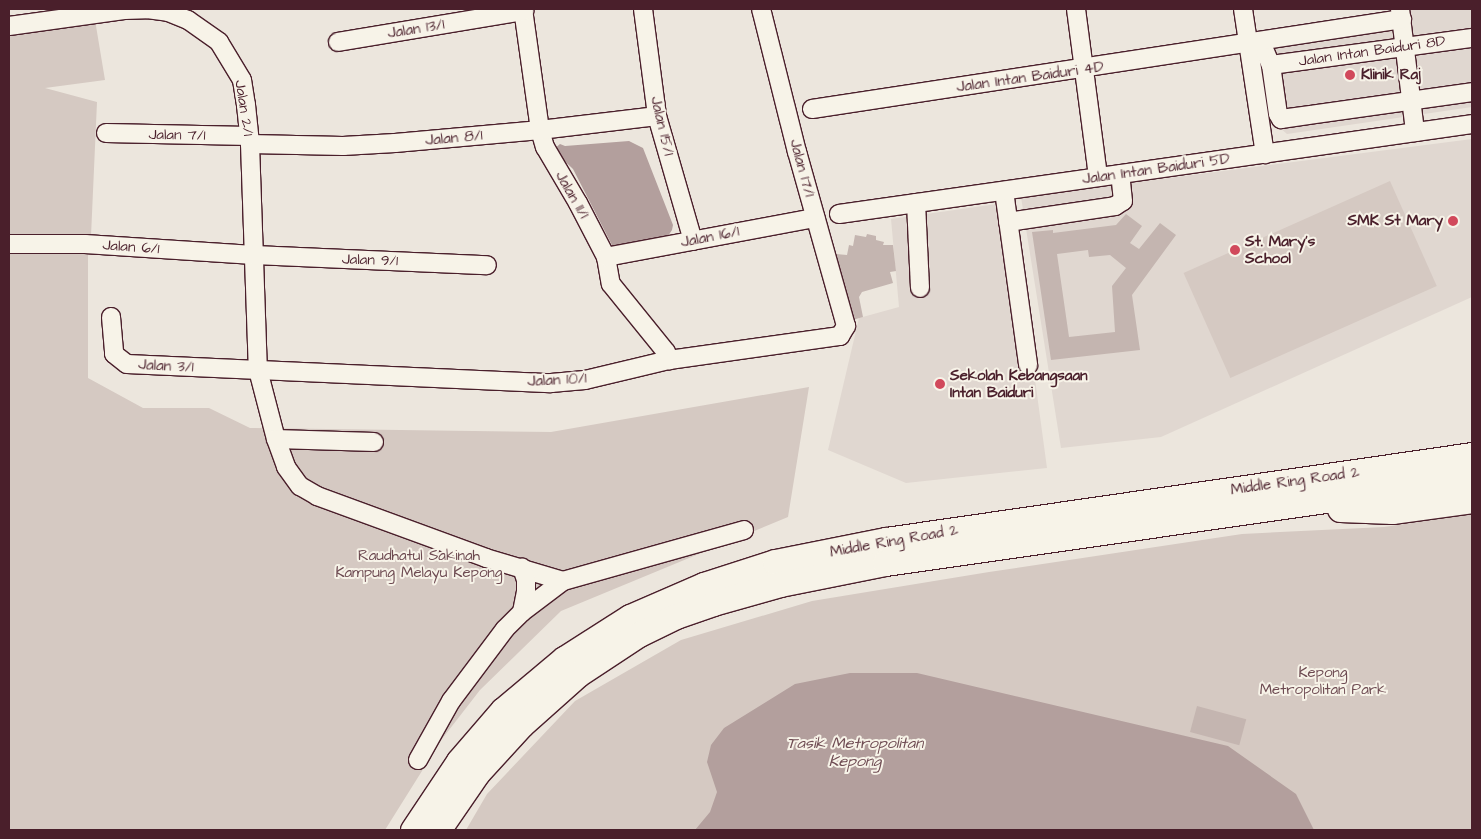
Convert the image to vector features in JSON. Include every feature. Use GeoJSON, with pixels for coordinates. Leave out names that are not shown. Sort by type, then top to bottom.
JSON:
{"type":"FeatureCollection","features":[{"type":"Feature","properties":{"kind":"highway","name":"Middle Ring Road 2"},"geometry":{"type":"LineString","coordinates":[[413,830],[459,761],[504,710],[564,659],[630,617],[704,585],[775,562],[886,540],[1472,455]]}},
{"type":"Feature","properties":{"kind":"highway","name":"Middle Ring Road 2"},"geometry":{"type":"LineString","coordinates":[[438,830],[477,773],[521,725],[578,674],[639,634],[676,616],[780,584],[885,563],[1472,479]]}},
{"type":"Feature","properties":{"kind":"highway"},"geometry":{"type":"LineString","coordinates":[[1273,507],[1392,511],[1472,500]]}},
{"type":"Feature","properties":{"kind":"street","name":"Jalan 2/1"},"geometry":{"type":"LineString","coordinates":[[9,26],[124,10],[147,9],[168,12],[188,20],[219,42],[242,80],[249,140],[258,370],[276,439],[286,467],[300,486],[317,496],[486,558],[563,581]]}},
{"type":"Feature","properties":{"kind":"street","name":"Jalan 15/1"},"geometry":{"type":"LineString","coordinates":[[642,9],[657,116],[693,241]]}},
{"type":"Feature","properties":{"kind":"street","name":"Jalan 17/1"},"geometry":{"type":"LineString","coordinates":[[762,9],[797,152],[846,326]]}},
{"type":"Feature","properties":{"kind":"street"},"geometry":{"type":"LineString","coordinates":[[1076,9],[1098,177]]}},
{"type":"Feature","properties":{"kind":"street"},"geometry":{"type":"LineString","coordinates":[[1243,9],[1255,43],[1265,154]]}},
{"type":"Feature","properties":{"kind":"street","name":"Jalan 13/1"},"geometry":{"type":"LineString","coordinates":[[338,42],[523,10]]}},
{"type":"Feature","properties":{"kind":"street","name":"Jalan 11/1"},"geometry":{"type":"LineString","coordinates":[[523,10],[540,130],[545,147],[606,257],[611,284],[666,352],[668,360]]}},
{"type":"Feature","properties":{"kind":"street"},"geometry":{"type":"LineString","coordinates":[[1401,14],[1415,132]]}},
{"type":"Feature","properties":{"kind":"street","name":"Jalan Intan Baiduri 4D"},"geometry":{"type":"LineString","coordinates":[[812,110],[1255,43],[1401,14]]}},
{"type":"Feature","properties":{"kind":"street","name":"Jalan Intan Baiduri 8D"},"geometry":{"type":"LineString","coordinates":[[1271,65],[1472,38]]}},
{"type":"Feature","properties":{"kind":"street"},"geometry":{"type":"LineString","coordinates":[[1255,43],[1271,65],[1278,114],[1281,119],[1472,92]]}},
{"type":"Feature","properties":{"kind":"street","name":"Jalan 8/1"},"geometry":{"type":"LineString","coordinates":[[249,140],[342,146],[540,130],[657,116]]}},
{"type":"Feature","properties":{"kind":"street","name":"Jalan Intan Baiduri 5D"},"geometry":{"type":"LineString","coordinates":[[839,214],[1472,124]]}},
{"type":"Feature","properties":{"kind":"street","name":"Jalan 7/1"},"geometry":{"type":"LineString","coordinates":[[106,134],[249,140]]}},
{"type":"Feature","properties":{"kind":"street"},"geometry":{"type":"LineString","coordinates":[[1008,222],[1115,206],[1123,200],[1120,174]]}},
{"type":"Feature","properties":{"kind":"street"},"geometry":{"type":"LineString","coordinates":[[1004,191],[1028,365]]}},
{"type":"Feature","properties":{"kind":"street"},"geometry":{"type":"LineString","coordinates":[[916,203],[920,288]]}},
{"type":"Feature","properties":{"kind":"street","name":"Jalan 16/1"},"geometry":{"type":"LineString","coordinates":[[606,257],[815,218]]}},
{"type":"Feature","properties":{"kind":"street","name":"Jalan 6/1"},"geometry":{"type":"LineString","coordinates":[[9,244],[85,244],[254,255]]}},
{"type":"Feature","properties":{"kind":"street","name":"Jalan 9/1"},"geometry":{"type":"LineString","coordinates":[[254,255],[487,265]]}},
{"type":"Feature","properties":{"kind":"street","name":"Jalan 3/1"},"geometry":{"type":"LineString","coordinates":[[111,317],[114,354],[127,364],[258,370]]}},
{"type":"Feature","properties":{"kind":"street","name":"Jalan 10/1"},"geometry":{"type":"LineString","coordinates":[[258,370],[551,383],[585,380],[668,360],[840,336],[846,326]]}},
{"type":"Feature","properties":{"kind":"street"},"geometry":{"type":"LineString","coordinates":[[276,439],[374,442]]}},
{"type":"Feature","properties":{"kind":"street"},"geometry":{"type":"LineString","coordinates":[[418,760],[452,701],[505,629],[522,612],[563,581],[744,530]]}},
{"type":"Feature","properties":{"kind":"street"},"geometry":{"type":"LineString","coordinates":[[522,568],[526,592],[522,612]]}},
{"type":"Feature","properties":{"kind":"shaded area"},"geometry":{"type":"Polygon","coordinates":[[[1391,9],[1472,9],[1472,107],[1287,134],[1272,121],[1257,36],[1381,18],[1391,9]]]}},
{"type":"Feature","properties":{"kind":"shaded area","name":"St. Mary's School"},"geometry":{"type":"Polygon","coordinates":[[[1472,139],[1472,297],[1161,437],[1061,448],[1021,197],[1472,139]]]}},
{"type":"Feature","properties":{"kind":"shaded area","name":"Sekolah Kebangsaan Intan Baiduri"},"geometry":{"type":"Polygon","coordinates":[[[1011,202],[1047,468],[906,483],[828,450],[859,318],[899,307],[891,219],[1011,202]]]}},
{"type":"Feature","properties":{"kind":"green space"},"geometry":{"type":"Polygon","coordinates":[[[95,20],[105,80],[45,88],[97,102],[91,236],[9,237],[9,33],[95,20]]]}},
{"type":"Feature","properties":{"kind":"green space"},"geometry":{"type":"Polygon","coordinates":[[[1390,181],[1437,286],[1230,378],[1184,273],[1390,181]]]}},
{"type":"Feature","properties":{"kind":"green space","name":"Raudhatul Sakinah Kampung Melayu Kepong"},"geometry":{"type":"Polygon","coordinates":[[[9,253],[88,253],[88,378],[143,408],[209,408],[250,428],[551,432],[809,387],[788,517],[561,611],[480,690],[442,739],[385,830],[9,830],[9,253]]]}},
{"type":"Feature","properties":{"kind":"green space","name":"Kepong Metropolitan Park"},"geometry":{"type":"Polygon","coordinates":[[[1472,514],[1472,830],[466,830],[487,794],[575,701],[681,640],[812,601],[989,572],[1242,534],[1384,527],[1472,514]]]}},
{"type":"Feature","properties":{"kind":"water"},"geometry":{"type":"Polygon","coordinates":[[[629,141],[643,148],[673,225],[668,236],[614,249],[573,169],[553,150],[560,144],[565,146],[629,141]]]}},
{"type":"Feature","properties":{"kind":"water","name":"Tasik Metropolitan Kepong"},"geometry":{"type":"Polygon","coordinates":[[[850,673],[917,673],[1228,746],[1296,794],[1314,830],[695,830],[710,812],[717,792],[707,762],[711,745],[724,728],[795,684],[850,673]]]}},
{"type":"Feature","properties":{"kind":"building"},"geometry":{"type":"Polygon","coordinates":[[[1126,214],[1142,226],[1130,243],[1139,249],[1160,223],[1176,235],[1132,295],[1140,350],[1051,360],[1032,232],[1053,230],[1053,233],[1116,225],[1126,214]],[[1088,250],[1057,254],[1069,337],[1115,332],[1112,286],[1126,268],[1110,255],[1089,257],[1088,250]]]}},
{"type":"Feature","properties":{"kind":"building"},"geometry":{"type":"Polygon","coordinates":[[[867,234],[876,236],[876,240],[884,242],[883,245],[893,245],[896,271],[890,272],[893,283],[862,292],[859,297],[863,317],[849,321],[836,254],[847,255],[849,245],[853,246],[855,235],[866,237],[867,234]]]}},
{"type":"Feature","properties":{"kind":"building"},"geometry":{"type":"Polygon","coordinates":[[[1197,706],[1246,719],[1239,745],[1190,732],[1197,706]]]}},
{"type":"Feature","properties":{"kind":"place","name":"Klinik Raj"},"geometry":{"type":"Point","coordinates":[1350,75]}},
{"type":"Feature","properties":{"kind":"place","name":"SMK St Mary"},"geometry":{"type":"Point","coordinates":[1453,221]}},
{"type":"Feature","properties":{"kind":"place","name":"St. Mary's School"},"geometry":{"type":"Point","coordinates":[1235,250]}},
{"type":"Feature","properties":{"kind":"place","name":"Sekolah Kebangsaan Intan Baiduri"},"geometry":{"type":"Point","coordinates":[940,384]}}]}
